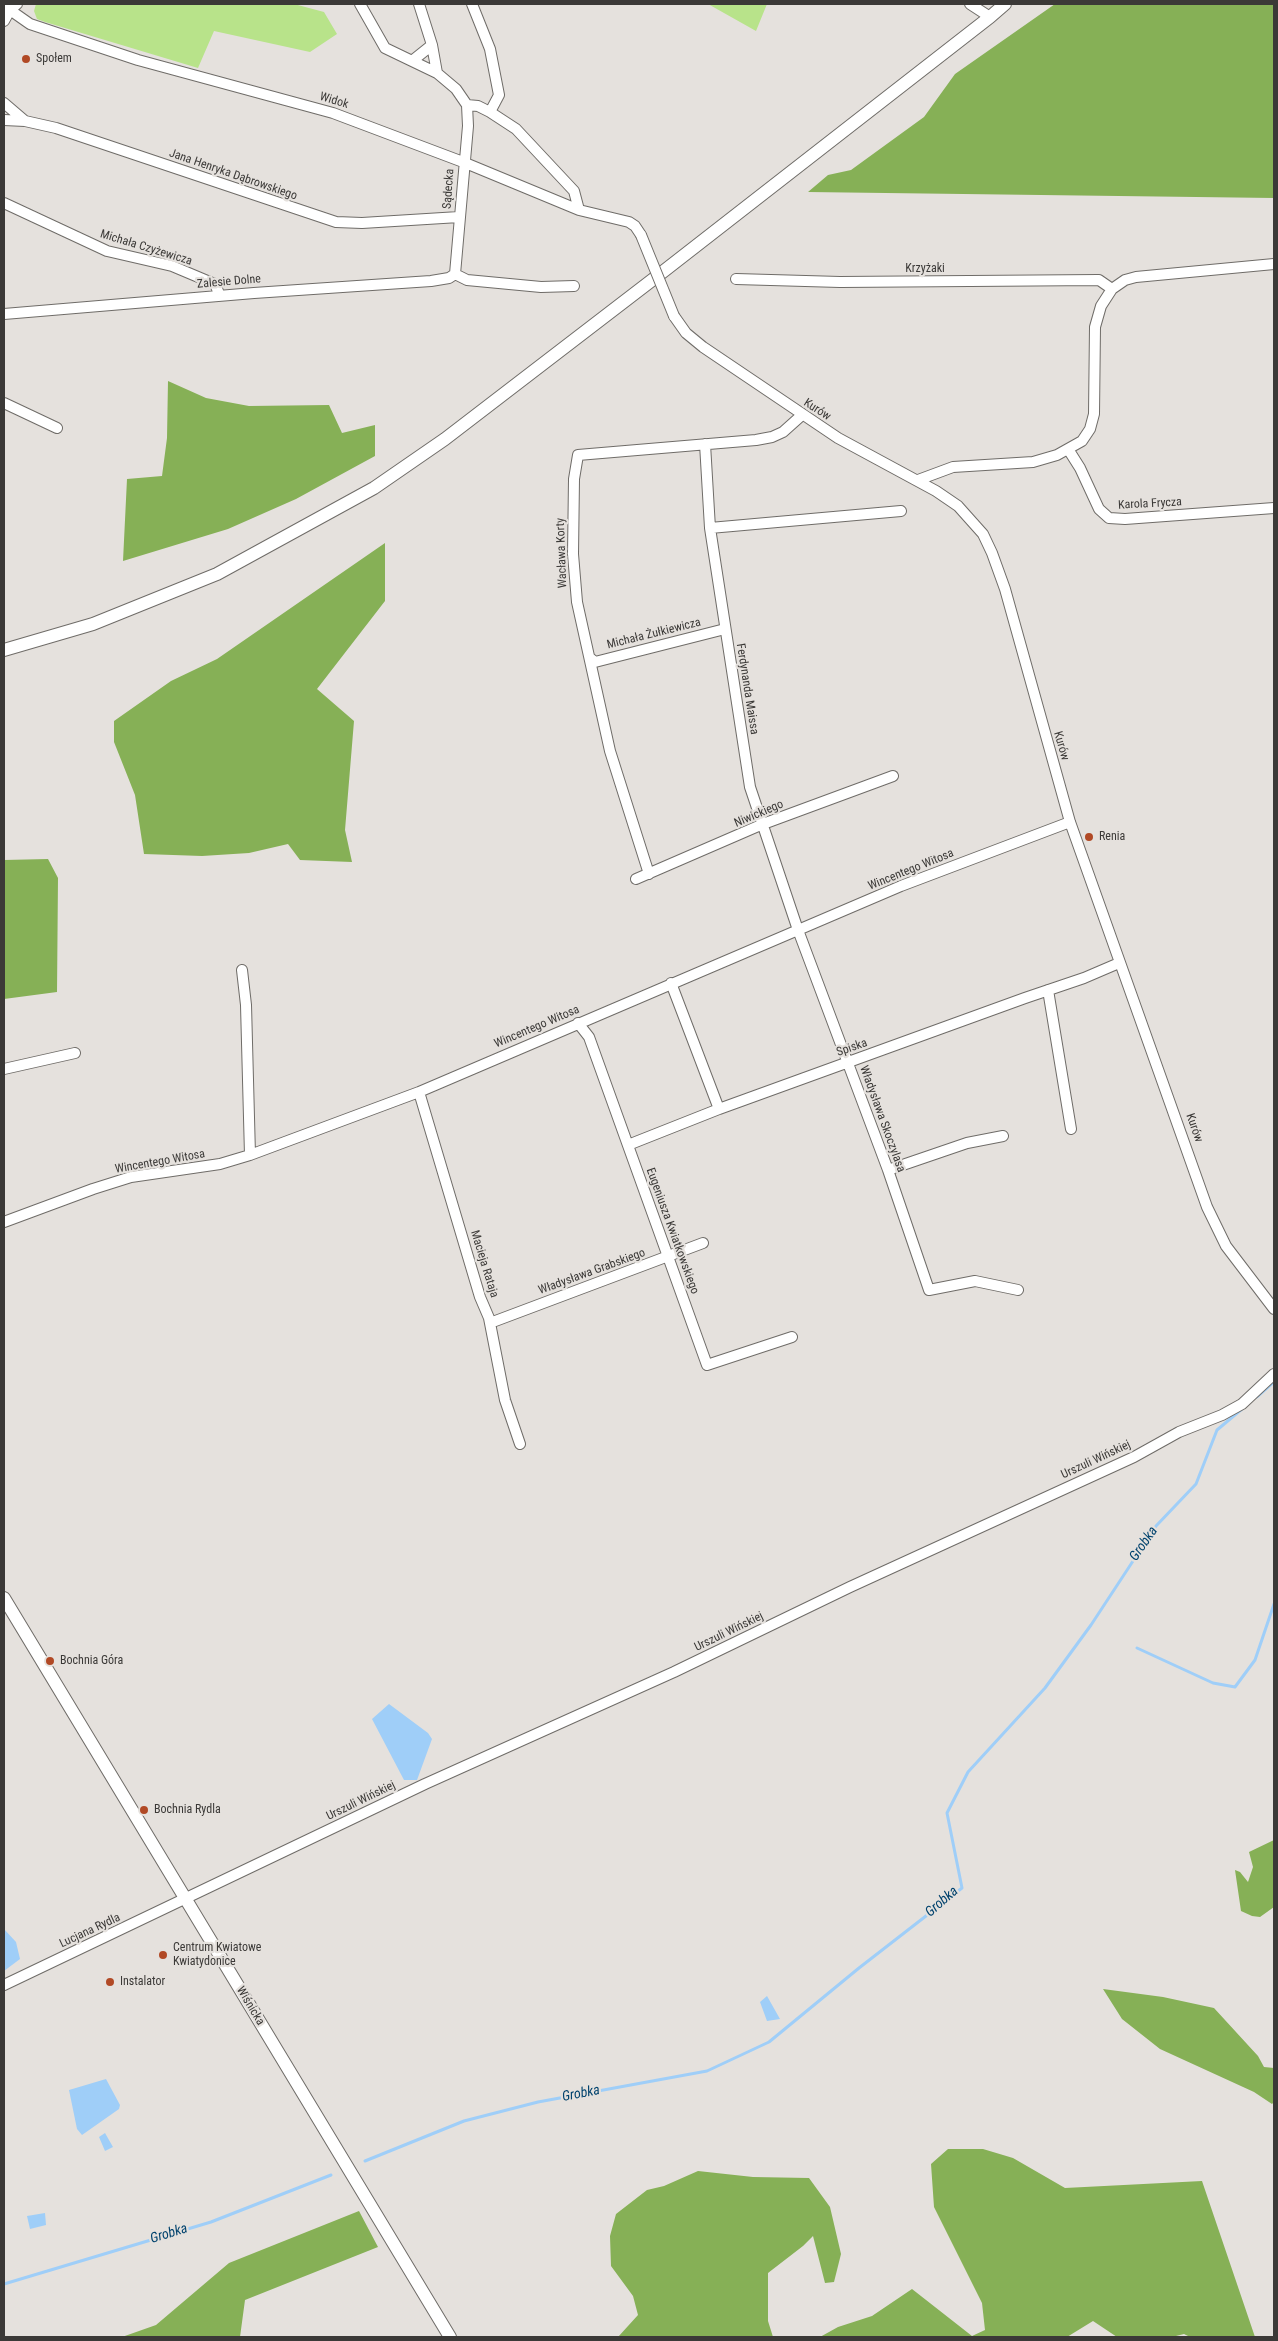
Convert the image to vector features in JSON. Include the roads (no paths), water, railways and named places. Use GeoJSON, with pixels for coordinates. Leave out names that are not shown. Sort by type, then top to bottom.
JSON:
{"type":"FeatureCollection","features":[{"type":"Feature","properties":{"kind":"main road"},"geometry":{"type":"LineString","coordinates":[[4,650],[92,624],[217,574],[374,488],[468,421],[1005,4]]}},
{"type":"Feature","properties":{"kind":"main road","name":"Wiśnicka"},"geometry":{"type":"LineString","coordinates":[[4,1598],[450,2337]]}},
{"type":"Feature","properties":{"kind":"street"},"geometry":{"type":"LineString","coordinates":[[360,4],[385,48],[437,73],[456,89],[467,105],[478,106],[516,129],[574,191],[579,210]]}},
{"type":"Feature","properties":{"kind":"street"},"geometry":{"type":"LineString","coordinates":[[419,4],[432,45],[437,73]]}},
{"type":"Feature","properties":{"kind":"street"},"geometry":{"type":"LineString","coordinates":[[472,4],[490,49],[499,95],[490,112]]}},
{"type":"Feature","properties":{"kind":"street"},"geometry":{"type":"LineString","coordinates":[[970,4],[990,17]]}},
{"type":"Feature","properties":{"kind":"street"},"geometry":{"type":"LineString","coordinates":[[4,21],[10,7]]}},
{"type":"Feature","properties":{"kind":"street","name":"Widok"},"geometry":{"type":"LineString","coordinates":[[10,7],[30,24],[150,64],[333,113],[463,162],[579,210],[629,222],[636,226],[641,235]]}},
{"type":"Feature","properties":{"kind":"street"},"geometry":{"type":"LineString","coordinates":[[412,61],[432,45]]}},
{"type":"Feature","properties":{"kind":"street"},"geometry":{"type":"LineString","coordinates":[[4,103],[25,121]]}},
{"type":"Feature","properties":{"kind":"street","name":"Sądecka"},"geometry":{"type":"LineString","coordinates":[[455,274],[463,162],[468,126],[467,105]]}},
{"type":"Feature","properties":{"kind":"street","name":"Jana Henryka Dąbrowskiego"},"geometry":{"type":"LineString","coordinates":[[4,120],[25,121],[56,128],[336,222],[362,223],[459,217]]}},
{"type":"Feature","properties":{"kind":"street","name":"Michała Czyżewicza"},"geometry":{"type":"LineString","coordinates":[[4,203],[107,251],[172,266],[210,282],[219,290],[220,296]]}},
{"type":"Feature","properties":{"kind":"street","name":"Kurów"},"geometry":{"type":"LineString","coordinates":[[641,235],[674,316],[686,333],[703,347],[838,438],[936,491],[970,518],[983,534],[1005,589],[1070,822],[1119,963],[1218,1233],[1274,1309]]}},
{"type":"Feature","properties":{"kind":"street"},"geometry":{"type":"LineString","coordinates":[[918,480],[953,467],[1033,462],[1057,455],[1082,441],[1090,429],[1094,414],[1095,328],[1101,306],[1112,289],[1136,277],[1274,264]]}},
{"type":"Feature","properties":{"kind":"street"},"geometry":{"type":"LineString","coordinates":[[455,274],[467,280],[541,287],[574,286]]}},
{"type":"Feature","properties":{"kind":"street","name":"Zalesie Dolne"},"geometry":{"type":"LineString","coordinates":[[4,314],[431,281],[448,278],[455,274]]}},
{"type":"Feature","properties":{"kind":"street","name":"Krzyżaki"},"geometry":{"type":"LineString","coordinates":[[736,280],[840,282],[1099,280],[1112,289]]}},
{"type":"Feature","properties":{"kind":"street"},"geometry":{"type":"LineString","coordinates":[[4,403],[57,428]]}},
{"type":"Feature","properties":{"kind":"street","name":"Wacława Korty"},"geometry":{"type":"LineString","coordinates":[[649,874],[610,751],[577,602],[572,554],[574,479],[578,455],[772,437],[783,432],[802,415]]}},
{"type":"Feature","properties":{"kind":"street","name":"Ferdynanda Maissa"},"geometry":{"type":"LineString","coordinates":[[705,444],[710,528],[750,787],[798,930]]}},
{"type":"Feature","properties":{"kind":"street","name":"Karola Frycza"},"geometry":{"type":"LineString","coordinates":[[1068,449],[1080,468],[1099,509],[1109,518],[1125,519],[1274,508]]}},
{"type":"Feature","properties":{"kind":"street"},"geometry":{"type":"LineString","coordinates":[[936,491],[939,473]]}},
{"type":"Feature","properties":{"kind":"street"},"geometry":{"type":"LineString","coordinates":[[710,528],[901,512]]}},
{"type":"Feature","properties":{"kind":"street","name":"Michała Żułkiewicza"},"geometry":{"type":"LineString","coordinates":[[590,658],[595,662],[726,629]]}},
{"type":"Feature","properties":{"kind":"street","name":"Niwickiego"},"geometry":{"type":"LineString","coordinates":[[636,879],[763,824],[893,776]]}},
{"type":"Feature","properties":{"kind":"street","name":"Wincentego Witosa"},"geometry":{"type":"LineString","coordinates":[[4,1222],[131,1177],[220,1164],[419,1092],[901,886],[1070,822]]}},
{"type":"Feature","properties":{"kind":"street","name":"Władysława Skoczylasa"},"geometry":{"type":"LineString","coordinates":[[798,930],[888,1170],[930,1290],[975,1281],[1018,1290]]}},
{"type":"Feature","properties":{"kind":"street","name":"Spiska"},"geometry":{"type":"LineString","coordinates":[[628,1145],[719,1109],[1119,963]]}},
{"type":"Feature","properties":{"kind":"street"},"geometry":{"type":"LineString","coordinates":[[242,970],[246,1005],[250,1154]]}},
{"type":"Feature","properties":{"kind":"street"},"geometry":{"type":"LineString","coordinates":[[672,983],[719,1109]]}},
{"type":"Feature","properties":{"kind":"street"},"geometry":{"type":"LineString","coordinates":[[1048,990],[1072,1129]]}},
{"type":"Feature","properties":{"kind":"street","name":"Eugeniusza Kwiatkowskiego"},"geometry":{"type":"LineString","coordinates":[[578,1024],[589,1038],[707,1365],[792,1337]]}},
{"type":"Feature","properties":{"kind":"street"},"geometry":{"type":"LineString","coordinates":[[4,1069],[75,1053]]}},
{"type":"Feature","properties":{"kind":"street","name":"Macieja Rataja"},"geometry":{"type":"LineString","coordinates":[[419,1092],[480,1297],[490,1323],[505,1400],[520,1444]]}},
{"type":"Feature","properties":{"kind":"street"},"geometry":{"type":"LineString","coordinates":[[888,1170],[967,1143],[1003,1136]]}},
{"type":"Feature","properties":{"kind":"street","name":"Władysława Grabskiego"},"geometry":{"type":"LineString","coordinates":[[490,1323],[703,1243]]}},
{"type":"Feature","properties":{"kind":"street","name":"Urszuli Wińskiej"},"geometry":{"type":"LineString","coordinates":[[186,1899],[425,1784],[674,1672],[850,1587],[1134,1457],[1178,1432],[1222,1415],[1242,1404],[1274,1374]]}},
{"type":"Feature","properties":{"kind":"street","name":"Lucjana Rydla"},"geometry":{"type":"LineString","coordinates":[[4,1985],[186,1899]]}},
{"type":"Feature","properties":{"kind":"water"},"geometry":{"type":"Polygon","coordinates":[[[389,1704],[428,1733],[432,1739],[417,1780],[404,1780],[372,1719],[389,1704]]]}},
{"type":"Feature","properties":{"kind":"water"},"geometry":{"type":"Polygon","coordinates":[[[4,1929],[16,1942],[20,1959],[4,1971],[4,1929]]]}},
{"type":"Feature","properties":{"kind":"water"},"geometry":{"type":"Polygon","coordinates":[[[767,1996],[780,2019],[767,2021],[760,2002],[767,1996]]]}},
{"type":"Feature","properties":{"kind":"water"},"geometry":{"type":"Polygon","coordinates":[[[106,2079],[120,2105],[119,2109],[82,2135],[77,2129],[69,2090],[106,2079]]]}},
{"type":"Feature","properties":{"kind":"water"},"geometry":{"type":"Polygon","coordinates":[[[105,2133],[113,2147],[105,2151],[99,2137],[105,2133]]]}},
{"type":"Feature","properties":{"kind":"water"},"geometry":{"type":"Polygon","coordinates":[[[45,2213],[46,2225],[30,2229],[27,2216],[45,2213]]]}},
{"type":"Feature","properties":{"kind":"waterway","name":"Grobka"},"geometry":{"type":"LineString","coordinates":[[1257,1397],[1274,1382]]}},
{"type":"Feature","properties":{"kind":"waterway","name":"Grobka"},"geometry":{"type":"LineString","coordinates":[[365,2161],[464,2121],[538,2102],[707,2071],[769,2042],[859,1968],[962,1888],[947,1813],[968,1772],[1045,1688],[1091,1625],[1156,1526],[1196,1484],[1217,1430],[1242,1409]]}},
{"type":"Feature","properties":{"kind":"waterway"},"geometry":{"type":"LineString","coordinates":[[1137,1648],[1213,1683],[1235,1687],[1255,1660],[1274,1604]]}},
{"type":"Feature","properties":{"kind":"waterway","name":"Grobka"},"geometry":{"type":"LineString","coordinates":[[4,2284],[211,2222],[331,2175]]}},
{"type":"Feature","properties":{"kind":"place","name":"Społem"},"geometry":{"type":"Point","coordinates":[26,59]}},
{"type":"Feature","properties":{"kind":"place","name":"Renia"},"geometry":{"type":"Point","coordinates":[1089,837]}},
{"type":"Feature","properties":{"kind":"place","name":"Bochnia Góra"},"geometry":{"type":"Point","coordinates":[50,1661]}},
{"type":"Feature","properties":{"kind":"place","name":"Bochnia Rydla"},"geometry":{"type":"Point","coordinates":[144,1810]}},
{"type":"Feature","properties":{"kind":"place","name":"Centrum Kwiatowe Kwiatydonice"},"geometry":{"type":"Point","coordinates":[163,1955]}},
{"type":"Feature","properties":{"kind":"place","name":"Instalator"},"geometry":{"type":"Point","coordinates":[110,1982]}}]}
